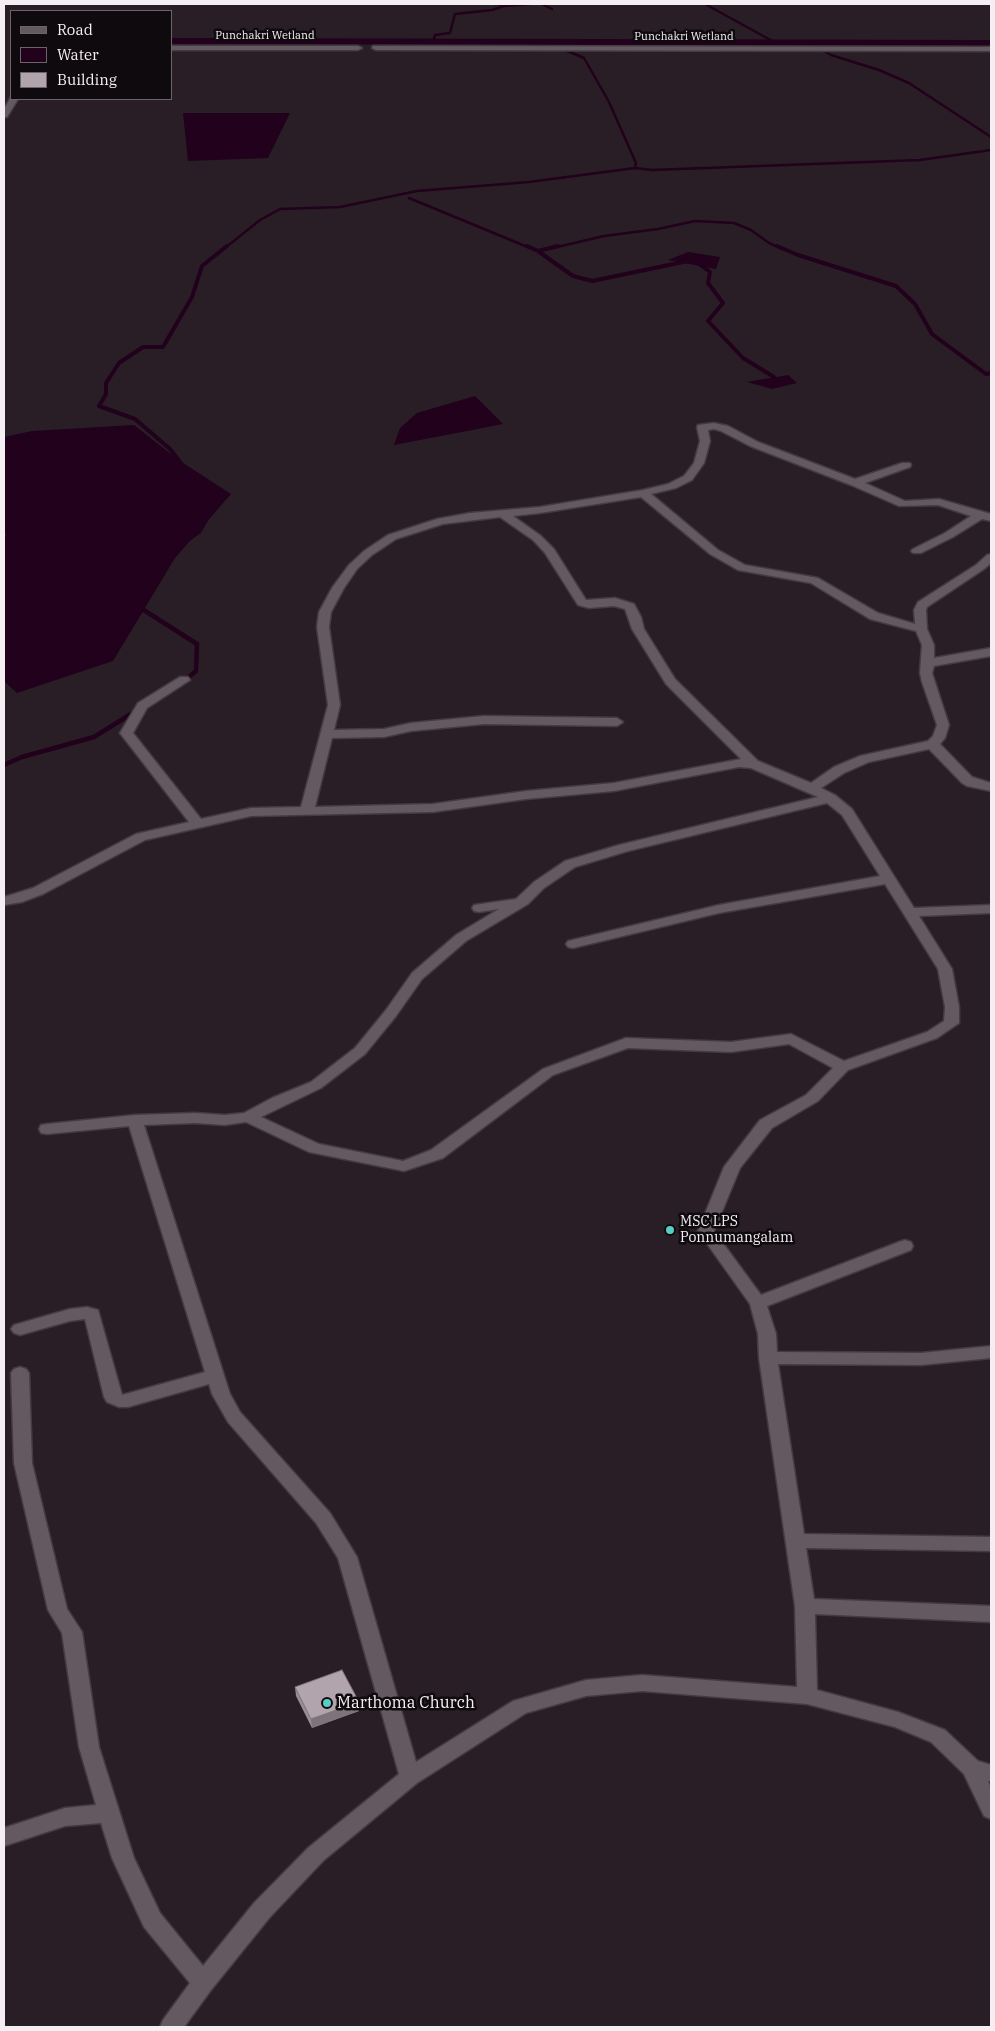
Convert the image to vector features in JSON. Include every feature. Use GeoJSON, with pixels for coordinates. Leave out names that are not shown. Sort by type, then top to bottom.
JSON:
{"type":"FeatureCollection","features":[{"type":"Feature","properties":{"kind":"street","name":"Punchakri Wetland"},"geometry":{"type":"LineString","coordinates":[[172,48],[358,48]]}},
{"type":"Feature","properties":{"kind":"street","name":"Punchakri Wetland"},"geometry":{"type":"LineString","coordinates":[[376,48],[991,48]]}},
{"type":"Feature","properties":{"kind":"street"},"geometry":{"type":"LineString","coordinates":[[4,115],[13,100]]}},
{"type":"Feature","properties":{"kind":"street"},"geometry":{"type":"LineString","coordinates":[[307,810],[334,705],[323,627],[324,612],[353,567],[392,537],[417,527],[470,516],[540,510],[643,493],[672,486],[688,478],[699,463],[705,441],[702,426],[724,428],[754,444],[855,483],[903,504],[939,502],[985,517]]}},
{"type":"Feature","properties":{"kind":"street"},"geometry":{"type":"LineString","coordinates":[[855,483],[906,465]]}},
{"type":"Feature","properties":{"kind":"street"},"geometry":{"type":"LineString","coordinates":[[643,493],[714,552],[742,568],[814,580],[874,616],[921,629]]}},
{"type":"Feature","properties":{"kind":"street"},"geometry":{"type":"LineString","coordinates":[[502,514],[537,538],[550,551],[582,602],[589,604],[615,602],[630,607],[636,617],[638,629],[670,681],[753,764]]}},
{"type":"Feature","properties":{"kind":"street"},"geometry":{"type":"LineString","coordinates":[[917,551],[985,517]]}},
{"type":"Feature","properties":{"kind":"street"},"geometry":{"type":"LineString","coordinates":[[812,788],[839,770],[865,759],[932,744],[939,738],[943,725],[926,673],[928,645],[921,629],[920,610],[922,605],[980,567],[991,557]]}},
{"type":"Feature","properties":{"kind":"street"},"geometry":{"type":"LineString","coordinates":[[928,663],[991,652]]}},
{"type":"Feature","properties":{"kind":"street"},"geometry":{"type":"LineString","coordinates":[[184,680],[142,706],[126,734],[198,824]]}},
{"type":"Feature","properties":{"kind":"street"},"geometry":{"type":"LineString","coordinates":[[327,734],[384,733],[411,727],[484,720],[617,722]]}},
{"type":"Feature","properties":{"kind":"street"},"geometry":{"type":"LineString","coordinates":[[932,744],[967,780],[991,787]]}},
{"type":"Feature","properties":{"kind":"street"},"geometry":{"type":"LineString","coordinates":[[4,902],[38,891],[141,837],[251,812],[433,808],[526,795],[614,787],[739,762],[753,764],[812,788],[830,798],[846,812],[890,879],[945,970],[952,1007],[951,1023],[932,1036],[843,1067],[812,1098],[766,1124],[732,1167],[706,1231],[758,1303],[767,1334],[768,1358],[805,1606],[807,1696]]}},
{"type":"Feature","properties":{"kind":"street"},"geometry":{"type":"LineString","coordinates":[[47,1129],[135,1120],[195,1118],[225,1120],[248,1117],[278,1101],[316,1085],[360,1051],[391,1013],[417,976],[461,938],[523,901],[539,885],[570,864],[624,848],[830,798]]}},
{"type":"Feature","properties":{"kind":"street"},"geometry":{"type":"LineString","coordinates":[[573,944],[719,909],[890,879]]}},
{"type":"Feature","properties":{"kind":"street"},"geometry":{"type":"LineString","coordinates":[[479,908],[523,901]]}},
{"type":"Feature","properties":{"kind":"street"},"geometry":{"type":"LineString","coordinates":[[910,912],[991,909]]}},
{"type":"Feature","properties":{"kind":"street"},"geometry":{"type":"LineString","coordinates":[[248,1117],[314,1148],[404,1166],[437,1154],[548,1072],[626,1043],[731,1046],[791,1039],[843,1067]]}},
{"type":"Feature","properties":{"kind":"street"},"geometry":{"type":"LineString","coordinates":[[135,1120],[221,1394],[234,1416],[323,1518],[347,1558],[410,1777]]}},
{"type":"Feature","properties":{"kind":"street"},"geometry":{"type":"LineString","coordinates":[[758,1303],[905,1246]]}},
{"type":"Feature","properties":{"kind":"street"},"geometry":{"type":"LineString","coordinates":[[20,1329],[70,1315],[92,1314],[113,1397],[119,1402],[215,1376]]}},
{"type":"Feature","properties":{"kind":"street"},"geometry":{"type":"LineString","coordinates":[[768,1358],[921,1359],[991,1352]]}},
{"type":"Feature","properties":{"kind":"street"},"geometry":{"type":"LineString","coordinates":[[20,1373],[23,1463],[58,1610],[72,1632],[89,1747],[123,1858],[152,1920],[203,1983]]}},
{"type":"Feature","properties":{"kind":"street"},"geometry":{"type":"LineString","coordinates":[[794,1541],[991,1544]]}},
{"type":"Feature","properties":{"kind":"street"},"geometry":{"type":"LineString","coordinates":[[805,1606],[991,1614]]}},
{"type":"Feature","properties":{"kind":"street"},"geometry":{"type":"LineString","coordinates":[[171,2027],[203,1983],[262,1910],[316,1854],[410,1777],[520,1707],[586,1688],[642,1683],[807,1696],[898,1720],[938,1736],[981,1770],[991,1810]]}},
{"type":"Feature","properties":{"kind":"street"},"geometry":{"type":"LineString","coordinates":[[4,1837],[65,1817],[109,1813]]}},
{"type":"Feature","properties":{"kind":"water"},"geometry":{"type":"Polygon","coordinates":[[[183,113],[290,113],[268,158],[188,161],[183,113]]]}},
{"type":"Feature","properties":{"kind":"water"},"geometry":{"type":"Polygon","coordinates":[[[688,252],[720,257],[716,269],[668,260],[688,252]]]}},
{"type":"Feature","properties":{"kind":"water"},"geometry":{"type":"Polygon","coordinates":[[[788,375],[797,383],[772,389],[747,382],[788,375]]]}},
{"type":"Feature","properties":{"kind":"water"},"geometry":{"type":"Polygon","coordinates":[[[475,396],[503,424],[394,445],[400,428],[417,413],[475,396]]]}},
{"type":"Feature","properties":{"kind":"water"},"geometry":{"type":"Polygon","coordinates":[[[134,425],[177,459],[231,494],[175,558],[113,661],[17,693],[4,681],[4,538],[6,535],[4,532],[4,437],[32,431],[134,425]]]}},
{"type":"Feature","properties":{"kind":"building","name":"Marthoma Church"},"geometry":{"type":"Polygon","coordinates":[[[342,1670],[359,1702],[311,1719],[295,1687],[342,1670]]]}},
{"type":"Feature","properties":{"kind":"waterway"},"geometry":{"type":"LineString","coordinates":[[498,4],[504,6]]}},
{"type":"Feature","properties":{"kind":"waterway"},"geometry":{"type":"LineString","coordinates":[[504,6],[530,4]]}},
{"type":"Feature","properties":{"kind":"waterway"},"geometry":{"type":"LineString","coordinates":[[542,4],[552,9]]}},
{"type":"Feature","properties":{"kind":"waterway"},"geometry":{"type":"LineString","coordinates":[[705,4],[776,43]]}},
{"type":"Feature","properties":{"kind":"waterway"},"geometry":{"type":"LineString","coordinates":[[433,42],[435,35],[450,33],[455,14],[492,10],[504,6]]}},
{"type":"Feature","properties":{"kind":"waterway"},"geometry":{"type":"LineString","coordinates":[[4,40],[10,40]]}},
{"type":"Feature","properties":{"kind":"waterway"},"geometry":{"type":"LineString","coordinates":[[172,41],[991,43]]}},
{"type":"Feature","properties":{"kind":"waterway"},"geometry":{"type":"LineString","coordinates":[[546,42],[584,58],[609,102],[636,163],[635,168]]}},
{"type":"Feature","properties":{"kind":"waterway"},"geometry":{"type":"LineString","coordinates":[[810,43],[831,55],[879,70],[909,83],[991,137]]}},
{"type":"Feature","properties":{"kind":"waterway"},"geometry":{"type":"LineString","coordinates":[[635,168],[652,170],[920,160],[991,150]]}},
{"type":"Feature","properties":{"kind":"waterway"},"geometry":{"type":"LineString","coordinates":[[225,248],[260,220],[280,209],[340,207],[417,191],[529,182],[635,168]]}},
{"type":"Feature","properties":{"kind":"waterway"},"geometry":{"type":"LineString","coordinates":[[409,198],[530,248]]}},
{"type":"Feature","properties":{"kind":"waterway"},"geometry":{"type":"LineString","coordinates":[[553,248],[604,236],[658,229],[695,221],[734,223],[751,230],[769,243],[780,248]]}},
{"type":"Feature","properties":{"kind":"waterway"},"geometry":{"type":"LineString","coordinates":[[183,466],[170,449],[135,419],[99,406],[106,394],[106,383],[119,363],[143,347],[163,347],[192,297],[202,266],[227,246]]}},
{"type":"Feature","properties":{"kind":"waterway"},"geometry":{"type":"LineString","coordinates":[[527,246],[538,251]]}},
{"type":"Feature","properties":{"kind":"waterway"},"geometry":{"type":"LineString","coordinates":[[538,251],[558,246]]}},
{"type":"Feature","properties":{"kind":"waterway"},"geometry":{"type":"LineString","coordinates":[[777,246],[798,255],[896,286],[915,304],[932,334],[986,374],[991,373]]}},
{"type":"Feature","properties":{"kind":"waterway"},"geometry":{"type":"LineString","coordinates":[[538,251],[573,276],[592,281],[688,261]]}},
{"type":"Feature","properties":{"kind":"waterway"},"geometry":{"type":"LineString","coordinates":[[698,263],[710,272],[708,283],[723,303],[708,321],[743,358],[774,377]]}},
{"type":"Feature","properties":{"kind":"waterway"},"geometry":{"type":"LineString","coordinates":[[188,540],[199,532],[207,519]]}},
{"type":"Feature","properties":{"kind":"waterway"},"geometry":{"type":"LineString","coordinates":[[139,607],[197,644],[196,671],[184,681]]}},
{"type":"Feature","properties":{"kind":"waterway"},"geometry":{"type":"LineString","coordinates":[[4,765],[22,757],[94,737],[139,709]]}},
{"type":"Feature","properties":{"kind":"place","name":"MSC LPS Ponnumangalam"},"geometry":{"type":"Point","coordinates":[670,1230]}},
{"type":"Feature","properties":{"kind":"place","name":"Marthoma Church"},"geometry":{"type":"Point","coordinates":[327,1703]}}]}
